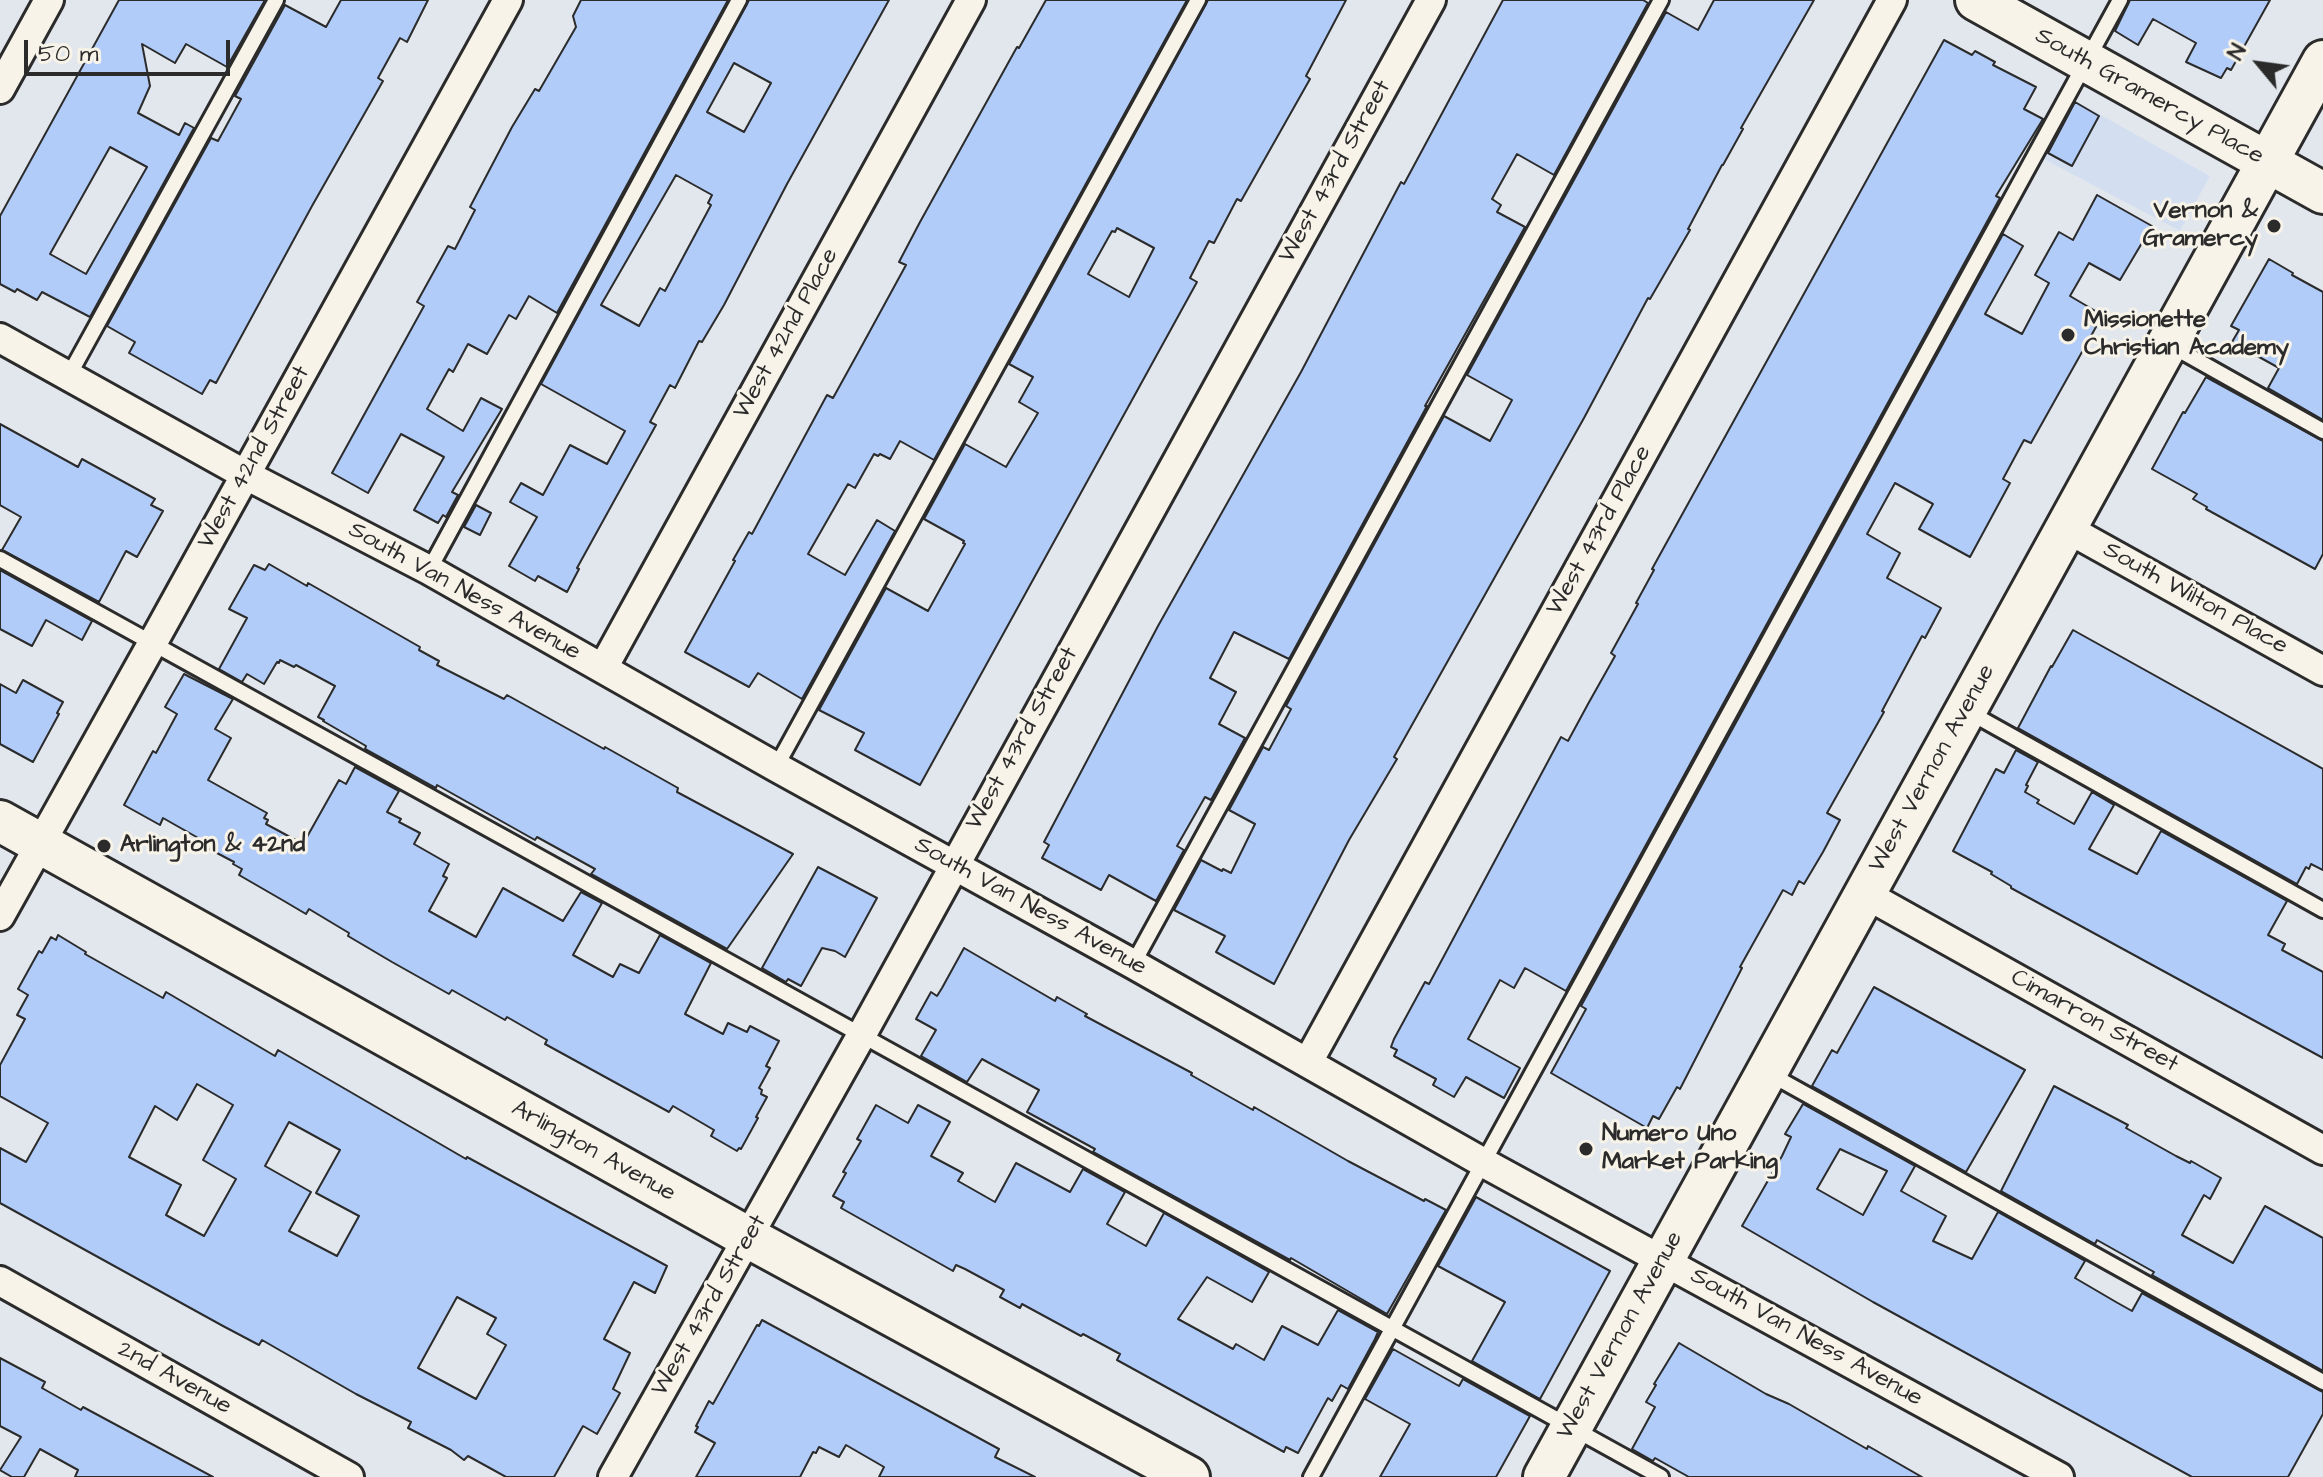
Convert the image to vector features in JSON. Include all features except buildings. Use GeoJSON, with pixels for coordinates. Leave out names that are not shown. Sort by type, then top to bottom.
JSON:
{"type":"FeatureCollection","features":[{"type":"Feature","properties":{"kind":"main road","name":"South Gramercy Place"},"geometry":{"type":"LineString","coordinates":[[1976,0],[2323,193]]}},
{"type":"Feature","properties":{"kind":"main road","name":"West Vernon Avenue"},"geometry":{"type":"LineString","coordinates":[[1544,1477],[2323,61]]}},
{"type":"Feature","properties":{"kind":"main road","name":"Arlington Avenue"},"geometry":{"type":"LineString","coordinates":[[0,821],[749,1238],[1189,1477]]}},
{"type":"Feature","properties":{"kind":"street"},"geometry":{"type":"LineString","coordinates":[[0,89],[49,0]]}},
{"type":"Feature","properties":{"kind":"street","name":"West 42nd Street"},"geometry":{"type":"LineString","coordinates":[[0,916],[508,0]]}},
{"type":"Feature","properties":{"kind":"street","name":"West 42nd Place"},"geometry":{"type":"LineString","coordinates":[[603,668],[971,0]]}},
{"type":"Feature","properties":{"kind":"street","name":"West 43rd Street"},"geometry":{"type":"LineString","coordinates":[[613,1477],[861,1036],[1431,0]]}},
{"type":"Feature","properties":{"kind":"street","name":"West 43rd Place"},"geometry":{"type":"LineString","coordinates":[[1308,1062],[1892,0]]}},
{"type":"Feature","properties":{"kind":"street","name":"South Van Ness Avenue"},"geometry":{"type":"LineString","coordinates":[[0,338],[246,475],[429,570],[1484,1163],[2059,1477]]}},
{"type":"Feature","properties":{"kind":"street","name":"South Wilton Place"},"geometry":{"type":"LineString","coordinates":[[2066,528],[2323,671]]}},
{"type":"Feature","properties":{"kind":"street","name":"Cimarron Street"},"geometry":{"type":"LineString","coordinates":[[1865,894],[2323,1150]]}},
{"type":"Feature","properties":{"kind":"street","name":"2nd Avenue"},"geometry":{"type":"LineString","coordinates":[[0,1281],[349,1477]]}},
{"type":"Feature","properties":{"kind":"lane"},"geometry":{"type":"LineString","coordinates":[[68,377],[276,0]]}},
{"type":"Feature","properties":{"kind":"lane"},"geometry":{"type":"LineString","coordinates":[[429,570],[739,0]]}},
{"type":"Feature","properties":{"kind":"lane"},"geometry":{"type":"LineString","coordinates":[[776,767],[1198,0]]}},
{"type":"Feature","properties":{"kind":"lane"},"geometry":{"type":"LineString","coordinates":[[1133,964],[1661,0]]}},
{"type":"Feature","properties":{"kind":"lane"},"geometry":{"type":"LineString","coordinates":[[1311,1477],[2120,0]]}},
{"type":"Feature","properties":{"kind":"lane"},"geometry":{"type":"LineString","coordinates":[[2167,344],[2323,431]]}},
{"type":"Feature","properties":{"kind":"lane"},"geometry":{"type":"LineString","coordinates":[[0,559],[1661,1477]]}},
{"type":"Feature","properties":{"kind":"lane"},"geometry":{"type":"LineString","coordinates":[[1965,711],[2323,910]]}},
{"type":"Feature","properties":{"kind":"lane"},"geometry":{"type":"LineString","coordinates":[[1766,1072],[2323,1382]]}},
{"type":"Feature","properties":{"kind":"shaded area"},"geometry":{"type":"Polygon","coordinates":[[[2074,100],[2210,176],[2180,231],[2042,158],[2074,100]]]}},
{"type":"Feature","properties":{"kind":"place","name":"Vernon & Gramercy"},"geometry":{"type":"Point","coordinates":[2274,226]}},
{"type":"Feature","properties":{"kind":"place","name":"Missionette Christian Academy"},"geometry":{"type":"Point","coordinates":[2068,335]}},
{"type":"Feature","properties":{"kind":"place","name":"Arlington & 42nd"},"geometry":{"type":"Point","coordinates":[104,846]}},
{"type":"Feature","properties":{"kind":"place","name":"Numero Uno Market Parking"},"geometry":{"type":"Point","coordinates":[1586,1149]}}]}
